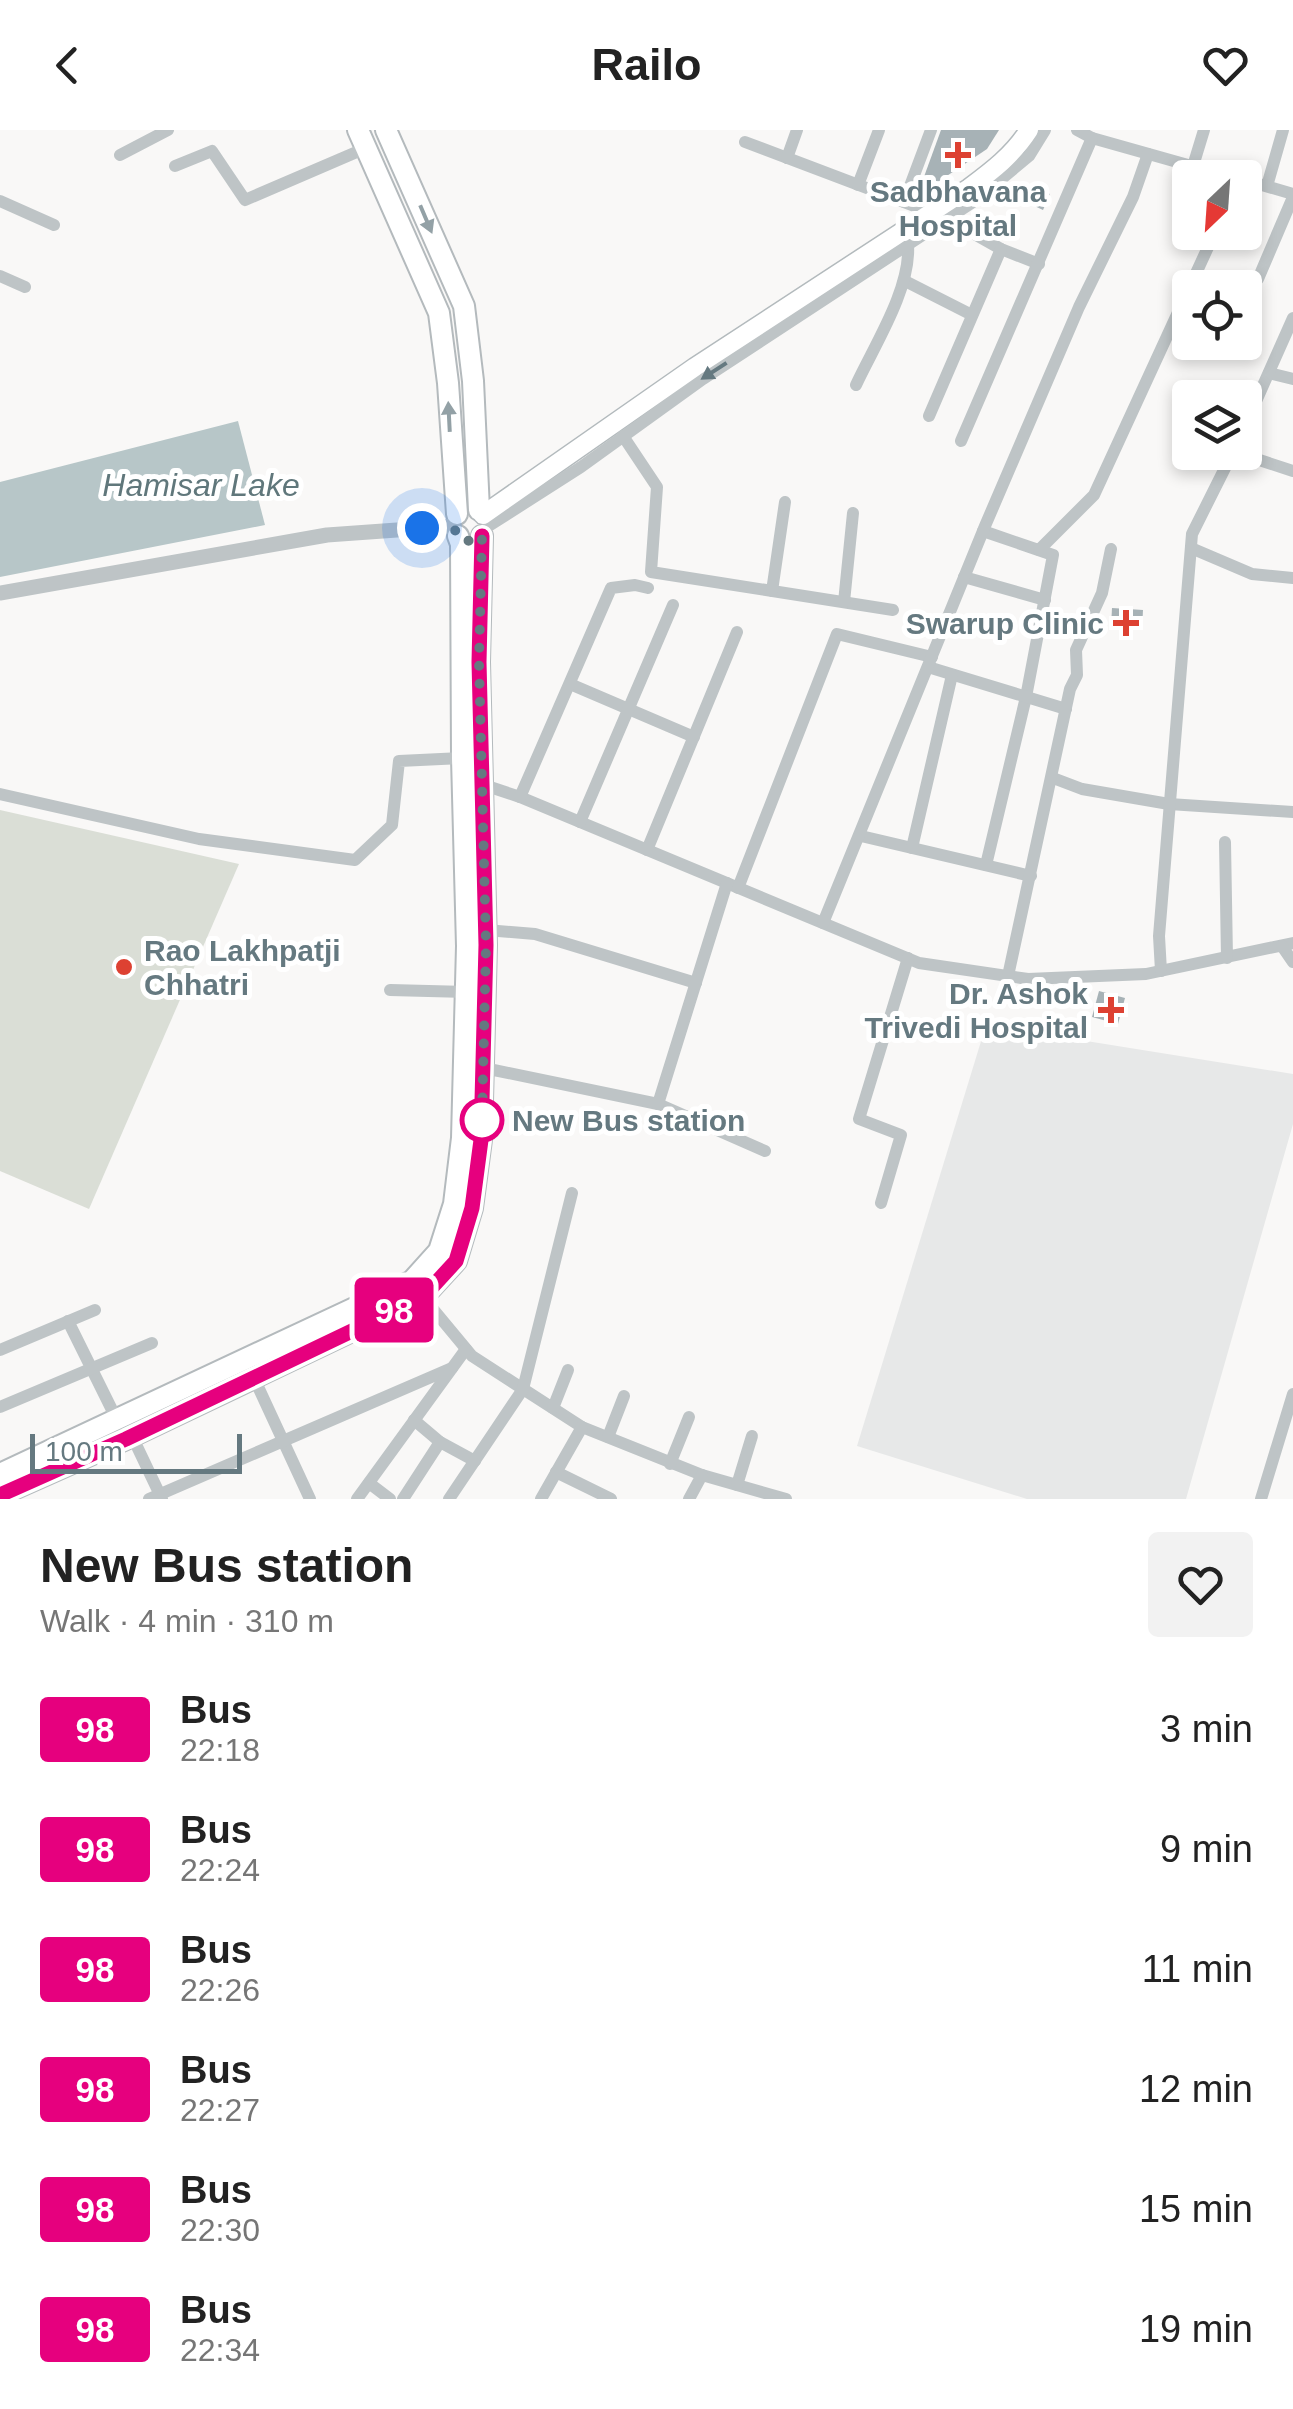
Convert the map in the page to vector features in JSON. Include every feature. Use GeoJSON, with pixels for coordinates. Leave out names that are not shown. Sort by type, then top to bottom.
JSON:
{"type":"FeatureCollection","features":[{"type":"Feature","properties":{"kind":"main road"},"geometry":{"type":"LineString","coordinates":[[125,1429],[254,1378],[423,1297],[456,1261],[472,1208],[481,1140],[486,930],[481,784],[483,522],[473,381],[464,306],[386,130]]}},
{"type":"Feature","properties":{"kind":"main road"},"geometry":{"type":"LineString","coordinates":[[456,525],[468,541],[483,522],[696,367],[938,215],[998,167],[1018,148],[1029,130]]}},
{"type":"Feature","properties":{"kind":"main road"},"geometry":{"type":"LineString","coordinates":[[6,1490],[412,1282],[439,1251],[454,1204],[462,1138],[466,992],[461,544],[456,525],[446,368],[439,313],[362,139]]}},
{"type":"Feature","properties":{"kind":"main road"},"geometry":{"type":"LineString","coordinates":[[456,525],[467,508],[483,522]]}},
{"type":"Feature","properties":{"kind":"street"},"geometry":{"type":"LineString","coordinates":[[120,154],[168,130]]}},
{"type":"Feature","properties":{"kind":"street"},"geometry":{"type":"LineString","coordinates":[[787,158],[797,130]]}},
{"type":"Feature","properties":{"kind":"street"},"geometry":{"type":"LineString","coordinates":[[858,184],[879,130]]}},
{"type":"Feature","properties":{"kind":"street"},"geometry":{"type":"LineString","coordinates":[[904,202],[931,130]]}},
{"type":"Feature","properties":{"kind":"street"},"geometry":{"type":"LineString","coordinates":[[483,522],[623,436],[703,378],[908,245],[938,215],[1007,177],[1028,156],[1045,130]]}},
{"type":"Feature","properties":{"kind":"street"},"geometry":{"type":"LineString","coordinates":[[1077,130],[1092,138],[1172,160]]}},
{"type":"Feature","properties":{"kind":"street"},"geometry":{"type":"LineString","coordinates":[[1195,160],[1204,130]]}},
{"type":"Feature","properties":{"kind":"street"},"geometry":{"type":"LineString","coordinates":[[1267,186],[1283,130]]}},
{"type":"Feature","properties":{"kind":"street"},"geometry":{"type":"LineString","coordinates":[[961,441],[1092,138]]}},
{"type":"Feature","properties":{"kind":"street"},"geometry":{"type":"LineString","coordinates":[[175,166],[212,151],[245,200],[362,139]]}},
{"type":"Feature","properties":{"kind":"street"},"geometry":{"type":"LineString","coordinates":[[744,142],[938,215],[1001,250],[1039,264]]}},
{"type":"Feature","properties":{"kind":"street"},"geometry":{"type":"LineString","coordinates":[[823,923],[983,531],[1079,308],[1133,196],[1148,154]]}},
{"type":"Feature","properties":{"kind":"street"},"geometry":{"type":"LineString","coordinates":[[1261,270],[1293,196],[1262,185]]}},
{"type":"Feature","properties":{"kind":"street"},"geometry":{"type":"LineString","coordinates":[[0,201],[54,225]]}},
{"type":"Feature","properties":{"kind":"street"},"geometry":{"type":"LineString","coordinates":[[856,385],[904,281],[908,245]]}},
{"type":"Feature","properties":{"kind":"street"},"geometry":{"type":"LineString","coordinates":[[929,416],[1001,250]]}},
{"type":"Feature","properties":{"kind":"street"},"geometry":{"type":"LineString","coordinates":[[1039,550],[1094,495],[1207,250]]}},
{"type":"Feature","properties":{"kind":"street"},"geometry":{"type":"LineString","coordinates":[[0,276],[24,287]]}},
{"type":"Feature","properties":{"kind":"street"},"geometry":{"type":"LineString","coordinates":[[904,281],[972,315]]}},
{"type":"Feature","properties":{"kind":"street"},"geometry":{"type":"LineString","coordinates":[[1262,388],[1293,318]]}},
{"type":"Feature","properties":{"kind":"street"},"geometry":{"type":"LineString","coordinates":[[1269,373],[1293,380]]}},
{"type":"Feature","properties":{"kind":"street"},"geometry":{"type":"LineString","coordinates":[[623,436],[657,486],[651,572],[893,610]]}},
{"type":"Feature","properties":{"kind":"street"},"geometry":{"type":"LineString","coordinates":[[1262,461],[1293,470]]}},
{"type":"Feature","properties":{"kind":"street"},"geometry":{"type":"LineString","coordinates":[[1162,971],[1159,936],[1168,804],[1192,534],[1225,470]]}},
{"type":"Feature","properties":{"kind":"street"},"geometry":{"type":"LineString","coordinates":[[772,591],[785,502]]}},
{"type":"Feature","properties":{"kind":"street"},"geometry":{"type":"LineString","coordinates":[[844,602],[853,513]]}},
{"type":"Feature","properties":{"kind":"street"},"geometry":{"type":"LineString","coordinates":[[0,593],[327,535],[456,525]]}},
{"type":"Feature","properties":{"kind":"street"},"geometry":{"type":"LineString","coordinates":[[983,531],[1053,555],[1026,697],[986,865]]}},
{"type":"Feature","properties":{"kind":"street"},"geometry":{"type":"LineString","coordinates":[[1191,548],[1252,574],[1293,578]]}},
{"type":"Feature","properties":{"kind":"street"},"geometry":{"type":"LineString","coordinates":[[1008,976],[1066,709],[1077,676],[1076,650],[1102,593],[1111,549]]}},
{"type":"Feature","properties":{"kind":"street"},"geometry":{"type":"LineString","coordinates":[[964,577],[1045,600]]}},
{"type":"Feature","properties":{"kind":"street"},"geometry":{"type":"LineString","coordinates":[[520,797],[611,588],[635,584],[648,588]]}},
{"type":"Feature","properties":{"kind":"street"},"geometry":{"type":"LineString","coordinates":[[580,822],[673,604]]}},
{"type":"Feature","properties":{"kind":"street"},"geometry":{"type":"LineString","coordinates":[[647,850],[737,632]]}},
{"type":"Feature","properties":{"kind":"street"},"geometry":{"type":"LineString","coordinates":[[658,1104],[696,982],[837,634],[1066,709]]}},
{"type":"Feature","properties":{"kind":"street"},"geometry":{"type":"LineString","coordinates":[[912,848],[952,674]]}},
{"type":"Feature","properties":{"kind":"street"},"geometry":{"type":"LineString","coordinates":[[570,684],[694,737]]}},
{"type":"Feature","properties":{"kind":"street"},"geometry":{"type":"LineString","coordinates":[[0,794],[200,838],[355,860],[392,826],[399,761],[462,758]]}},
{"type":"Feature","properties":{"kind":"street"},"geometry":{"type":"LineString","coordinates":[[1053,778],[1082,790],[1168,804],[1293,812]]}},
{"type":"Feature","properties":{"kind":"street"},"geometry":{"type":"LineString","coordinates":[[481,784],[919,963],[1028,979],[1162,971],[1287,944],[1293,962]]}},
{"type":"Feature","properties":{"kind":"street"},"geometry":{"type":"LineString","coordinates":[[861,836],[1030,876]]}},
{"type":"Feature","properties":{"kind":"street"},"geometry":{"type":"LineString","coordinates":[[1225,842],[1227,958]]}},
{"type":"Feature","properties":{"kind":"street"},"geometry":{"type":"LineString","coordinates":[[486,930],[535,934],[696,982]]}},
{"type":"Feature","properties":{"kind":"street"},"geometry":{"type":"LineString","coordinates":[[881,1203],[900,1135],[859,1119],[908,958]]}},
{"type":"Feature","properties":{"kind":"street"},"geometry":{"type":"LineString","coordinates":[[390,990],[466,992]]}},
{"type":"Feature","properties":{"kind":"street"},"geometry":{"type":"LineString","coordinates":[[484,1068],[658,1104],[765,1151]]}},
{"type":"Feature","properties":{"kind":"street"},"geometry":{"type":"LineString","coordinates":[[449,1499],[523,1389],[572,1193]]}},
{"type":"Feature","properties":{"kind":"street"},"geometry":{"type":"LineString","coordinates":[[423,1297],[466,1349],[582,1427],[670,1464],[786,1499]]}},
{"type":"Feature","properties":{"kind":"street"},"geometry":{"type":"LineString","coordinates":[[0,1350],[95,1310]]}},
{"type":"Feature","properties":{"kind":"street"},"geometry":{"type":"LineString","coordinates":[[68,1322],[157,1497],[452,1368]]}},
{"type":"Feature","properties":{"kind":"street"},"geometry":{"type":"LineString","coordinates":[[0,1406],[152,1343]]}},
{"type":"Feature","properties":{"kind":"street"},"geometry":{"type":"LineString","coordinates":[[357,1499],[466,1349]]}},
{"type":"Feature","properties":{"kind":"street"},"geometry":{"type":"LineString","coordinates":[[553,1408],[568,1370]]}},
{"type":"Feature","properties":{"kind":"street"},"geometry":{"type":"LineString","coordinates":[[254,1378],[308,1498]]}},
{"type":"Feature","properties":{"kind":"street"},"geometry":{"type":"LineString","coordinates":[[1260,1499],[1286,1440],[1293,1394]]}},
{"type":"Feature","properties":{"kind":"street"},"geometry":{"type":"LineString","coordinates":[[608,1437],[624,1396]]}},
{"type":"Feature","properties":{"kind":"street"},"geometry":{"type":"LineString","coordinates":[[670,1464],[689,1417]]}},
{"type":"Feature","properties":{"kind":"street"},"geometry":{"type":"LineString","coordinates":[[414,1420],[440,1442],[474,1461]]}},
{"type":"Feature","properties":{"kind":"street"},"geometry":{"type":"LineString","coordinates":[[541,1499],[582,1427]]}},
{"type":"Feature","properties":{"kind":"street"},"geometry":{"type":"LineString","coordinates":[[732,1483],[752,1436]]}},
{"type":"Feature","properties":{"kind":"street"},"geometry":{"type":"LineString","coordinates":[[403,1499],[440,1442]]}},
{"type":"Feature","properties":{"kind":"street"},"geometry":{"type":"LineString","coordinates":[[556,1472],[611,1499]]}},
{"type":"Feature","properties":{"kind":"street"},"geometry":{"type":"LineString","coordinates":[[689,1499],[702,1475]]}},
{"type":"Feature","properties":{"kind":"street"},"geometry":{"type":"LineString","coordinates":[[369,1483],[390,1499]]}},
{"type":"Feature","properties":{"kind":"street"},"geometry":{"type":"LineString","coordinates":[[732,1483],[742,1499]]}},
{"type":"Feature","properties":{"kind":"shaded area"},"geometry":{"type":"Polygon","coordinates":[[[0,810],[239,864],[89,1209],[0,1171],[0,810]]]}},
{"type":"Feature","properties":{"kind":"shaded area"},"geometry":{"type":"Polygon","coordinates":[[[986,1025],[1293,1074],[1293,1124],[1186,1499],[1027,1499],[857,1446],[986,1025]]]}},
{"type":"Feature","properties":{"kind":"water","name":"Hamisar Lake"},"geometry":{"type":"Polygon","coordinates":[[[238,421],[265,525],[0,577],[0,482],[238,421]]]}},
{"type":"Feature","properties":{"kind":"building"},"geometry":{"type":"Polygon","coordinates":[[[941,130],[999,130],[987,149],[917,196],[941,130]]]}},
{"type":"Feature","properties":{"kind":"building"},"geometry":{"type":"Polygon","coordinates":[[[1033,186],[1050,194],[1043,210],[1026,202],[1033,186]]]}},
{"type":"Feature","properties":{"kind":"building"},"geometry":{"type":"Polygon","coordinates":[[[1112,608],[1143,610],[1142,629],[1111,627],[1112,608]]]}},
{"type":"Feature","properties":{"kind":"building"},"geometry":{"type":"Polygon","coordinates":[[[1099,991],[1125,998],[1118,1024],[1092,1017],[1099,991]]]}},
{"type":"Feature","properties":{"kind":"bus line","name":"98"},"geometry":{"type":"LineString","coordinates":[[0,1495],[423,1297],[456,1261],[472,1208],[481,1140],[485,1053],[479,662],[482,536]]}},
{"type":"Feature","properties":{"kind":"place","name":"Sadbhavana Hospital"},"geometry":{"type":"Point","coordinates":[958,155]}},
{"type":"Feature","properties":{"kind":"place","name":"Swarup Clinic"},"geometry":{"type":"Point","coordinates":[1126,623]}},
{"type":"Feature","properties":{"kind":"place","name":"Rao Lakhpatji Chhatri"},"geometry":{"type":"Point","coordinates":[124,967]}},
{"type":"Feature","properties":{"kind":"place","name":"Dr. Ashok Trivedi Hospital"},"geometry":{"type":"Point","coordinates":[1111,1010]}},
{"type":"Feature","properties":{"kind":"place","name":"New Bus station"},"geometry":{"type":"Point","coordinates":[482,1120]}},
{"type":"Feature","properties":{"kind":"route"},"geometry":{"type":"LineString","coordinates":[[422,528],[453,526],[454,532],[468,541],[482,536],[479,662],[486,945],[482,1120]]}}]}
